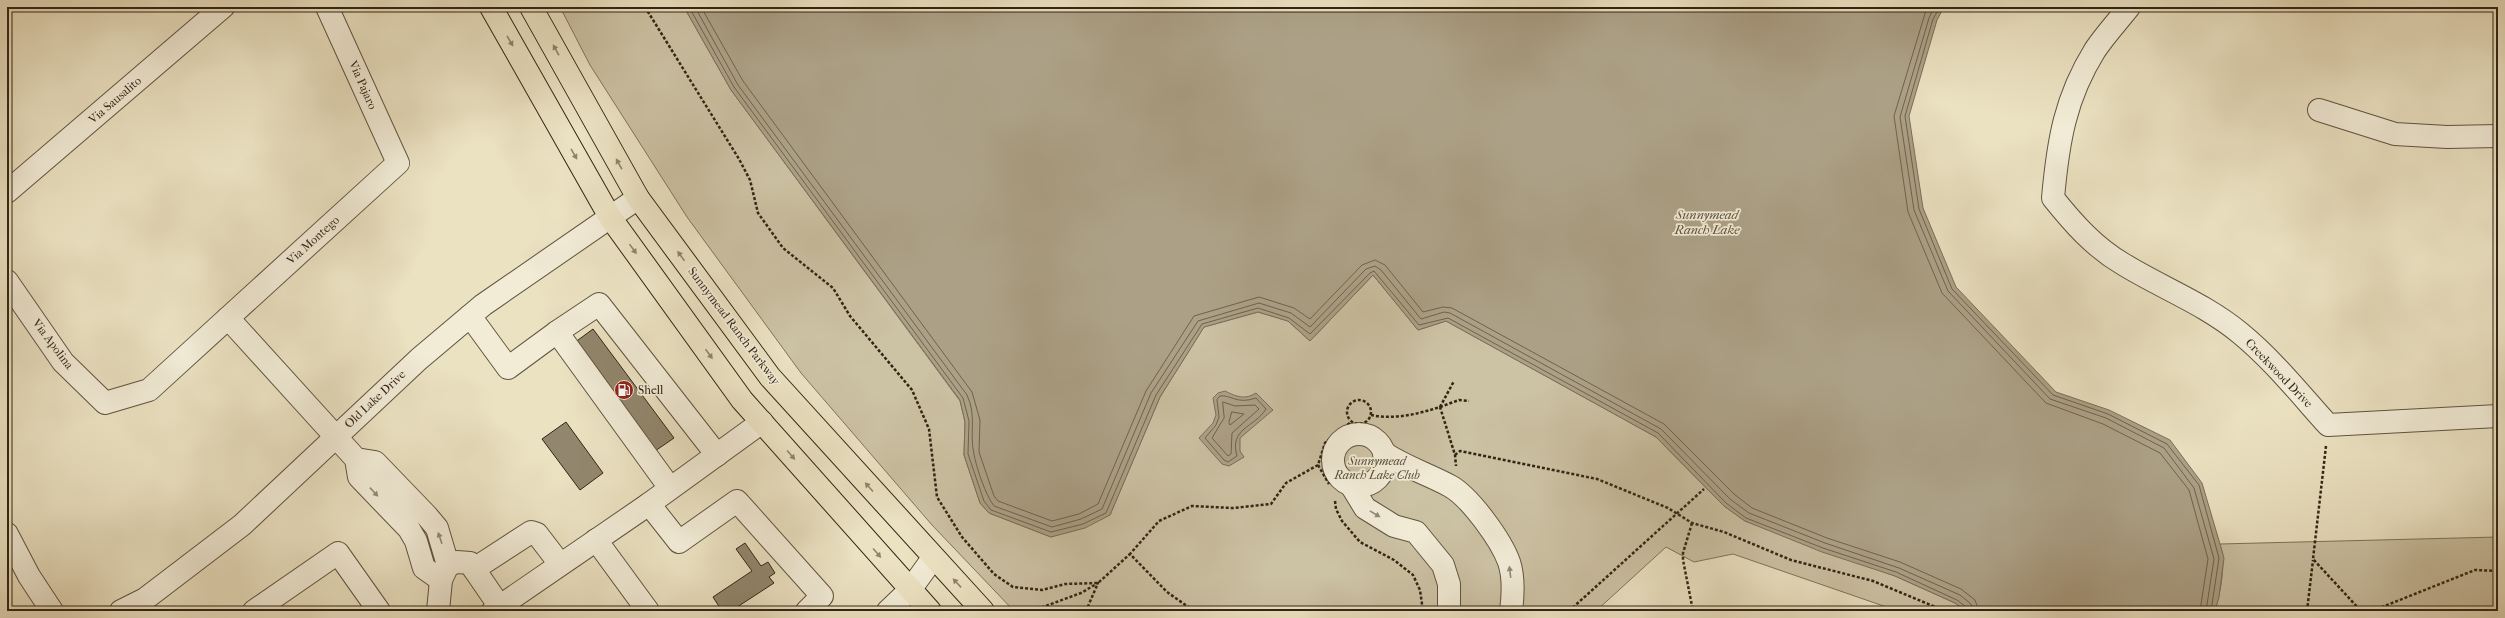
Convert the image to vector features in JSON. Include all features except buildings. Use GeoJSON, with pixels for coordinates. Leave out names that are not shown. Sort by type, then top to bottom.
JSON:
{"type":"FeatureCollection","features":[{"type":"Feature","properties":{"kind":"main road"},"geometry":{"type":"LineString","coordinates":[[491,7],[610,217],[738,394],[930,611]]}},
{"type":"Feature","properties":{"kind":"main road","name":"Sunnymead Ranch Parkway"},"geometry":{"type":"LineString","coordinates":[[532,7],[638,198],[770,377],[933,558],[983,611]]}},
{"type":"Feature","properties":{"kind":"street","name":"Via Sausalito"},"geometry":{"type":"LineString","coordinates":[[7,192],[223,7]]}},
{"type":"Feature","properties":{"kind":"street","name":"Via Pajaro"},"geometry":{"type":"LineString","coordinates":[[327,7],[398,163]]}},
{"type":"Feature","properties":{"kind":"street","name":"Creekwood Drive"},"geometry":{"type":"LineString","coordinates":[[2129,7],[2096,49],[2080,75],[2068,106],[2058,149],[2053,198],[2080,232],[2122,264],[2187,297],[2240,333],[2280,370],[2328,425]]}},
{"type":"Feature","properties":{"kind":"street"},"geometry":{"type":"LineString","coordinates":[[2319,110],[2395,134],[2447,138],[2498,136]]}},
{"type":"Feature","properties":{"kind":"street","name":"Via Montego"},"geometry":{"type":"LineString","coordinates":[[104,403],[149,390],[398,163]]}},
{"type":"Feature","properties":{"kind":"street","name":"Old Lake Drive"},"geometry":{"type":"LineString","coordinates":[[125,610],[145,599],[242,525],[419,358],[470,316],[638,198]]}},
{"type":"Feature","properties":{"kind":"street","name":"Via Apolina"},"geometry":{"type":"LineString","coordinates":[[7,281],[63,362],[104,403]]}},
{"type":"Feature","properties":{"kind":"street"},"geometry":{"type":"LineString","coordinates":[[470,316],[508,368],[557,332],[599,304],[716,455]]}},
{"type":"Feature","properties":{"kind":"street"},"geometry":{"type":"LineString","coordinates":[[228,318],[334,438],[356,459],[360,477],[409,529],[416,541],[424,568],[444,572],[464,562],[470,563],[496,609],[648,504],[762,422]]}},
{"type":"Feature","properties":{"kind":"street"},"geometry":{"type":"LineString","coordinates":[[557,332],[670,488]]}},
{"type":"Feature","properties":{"kind":"street"},"geometry":{"type":"LineString","coordinates":[[2328,425],[2498,416]]}},
{"type":"Feature","properties":{"kind":"street"},"geometry":{"type":"LineString","coordinates":[[1339,490],[1343,481],[1333,466],[1333,457],[1341,442],[1357,434],[1366,435],[1377,442],[1384,453],[1398,463],[1451,486],[1481,515],[1510,563],[1513,594],[1511,611]]}},
{"type":"Feature","properties":{"kind":"street"},"geometry":{"type":"LineString","coordinates":[[1339,490],[1374,482],[1383,469],[1384,453]]}},
{"type":"Feature","properties":{"kind":"street"},"geometry":{"type":"LineString","coordinates":[[1339,490],[1394,526],[1416,532],[1443,565],[1449,584],[1449,611]]}},
{"type":"Feature","properties":{"kind":"street"},"geometry":{"type":"LineString","coordinates":[[648,504],[679,542],[738,501],[822,596],[807,611]]}},
{"type":"Feature","properties":{"kind":"street"},"geometry":{"type":"LineString","coordinates":[[474,569],[531,532],[537,534],[560,564]]}},
{"type":"Feature","properties":{"kind":"street"},"geometry":{"type":"LineString","coordinates":[[7,534],[28,576],[52,611]]}},
{"type":"Feature","properties":{"kind":"street"},"geometry":{"type":"LineString","coordinates":[[596,540],[648,611]]}},
{"type":"Feature","properties":{"kind":"street"},"geometry":{"type":"LineString","coordinates":[[254,611],[338,552],[379,611]]}},
{"type":"Feature","properties":{"kind":"street"},"geometry":{"type":"LineString","coordinates":[[888,611],[910,590],[933,558]]}},
{"type":"Feature","properties":{"kind":"street"},"geometry":{"type":"LineString","coordinates":[[438,611],[444,572]]}},
{"type":"Feature","properties":{"kind":"path"},"geometry":{"type":"LineString","coordinates":[[645,7],[739,159],[750,180],[758,213],[762,219],[783,248],[833,288],[850,316],[912,390],[929,429],[937,497],[962,537],[994,574],[1013,586],[1042,590],[1065,584],[1098,583]]}},
{"type":"Feature","properties":{"kind":"path"},"geometry":{"type":"LineString","coordinates":[[1454,381],[1440,407],[1455,455],[1456,470]]}},
{"type":"Feature","properties":{"kind":"path"},"geometry":{"type":"LineString","coordinates":[[1356,400],[1368,403],[1371,415],[1362,424],[1351,422],[1347,415],[1347,408],[1356,400]]}},
{"type":"Feature","properties":{"kind":"path"},"geometry":{"type":"LineString","coordinates":[[1371,415],[1381,417],[1413,415],[1459,400],[1469,401]]}},
{"type":"Feature","properties":{"kind":"path"},"geometry":{"type":"LineString","coordinates":[[1032,611],[1081,593],[1098,583],[1130,554],[1159,521],[1192,506],[1233,508],[1271,504],[1286,483],[1318,465],[1325,444],[1351,422]]}},
{"type":"Feature","properties":{"kind":"path"},"geometry":{"type":"LineString","coordinates":[[2307,611],[2328,425]]}},
{"type":"Feature","properties":{"kind":"path"},"geometry":{"type":"LineString","coordinates":[[1455,455],[1460,451],[1597,480],[1678,514],[1692,523],[1724,532],[1791,560],[1873,581],[1945,611]]}},
{"type":"Feature","properties":{"kind":"path"},"geometry":{"type":"LineString","coordinates":[[1318,465],[1339,490],[1336,509],[1342,521],[1360,542],[1394,560],[1413,575],[1420,590],[1422,611]]}},
{"type":"Feature","properties":{"kind":"path"},"geometry":{"type":"LineString","coordinates":[[1569,611],[1704,489]]}},
{"type":"Feature","properties":{"kind":"path"},"geometry":{"type":"LineString","coordinates":[[1692,523],[1683,553],[1683,560],[1693,611]]}},
{"type":"Feature","properties":{"kind":"path"},"geometry":{"type":"LineString","coordinates":[[1130,554],[1167,592],[1194,611]]}},
{"type":"Feature","properties":{"kind":"path"},"geometry":{"type":"LineString","coordinates":[[2313,560],[2361,611]]}},
{"type":"Feature","properties":{"kind":"path"},"geometry":{"type":"LineString","coordinates":[[2372,611],[2475,570],[2498,571]]}},
{"type":"Feature","properties":{"kind":"path"},"geometry":{"type":"LineString","coordinates":[[1086,611],[1098,583]]}},
{"type":"Feature","properties":{"kind":"green space","name":"Sunnymead Ranch Lake Club"},"geometry":{"type":"Polygon","coordinates":[[[560,7],[684,7],[731,90],[960,401],[965,422],[964,455],[980,503],[989,513],[1051,537],[1110,515],[1160,397],[1204,327],[1258,312],[1288,321],[1310,341],[1373,275],[1418,330],[1446,321],[1656,437],[1724,506],[1745,521],[1895,576],[1955,603],[1966,611],[1898,611],[1733,554],[1694,562],[1666,547],[1596,611],[1014,611],[932,525],[801,373],[687,217],[590,65],[560,7]]]}},
{"type":"Feature","properties":{"kind":"green space"},"geometry":{"type":"Polygon","coordinates":[[[2498,537],[2498,611],[2215,611],[2221,586],[2223,569],[2220,544],[2498,537]]]}},
{"type":"Feature","properties":{"kind":"water","name":"Sunnymead Ranch Lake"},"geometry":{"type":"Polygon","coordinates":[[[684,7],[1944,7],[1937,20],[1909,116],[1923,208],[1956,287],[2056,392],[2109,410],[2170,440],[2202,483],[2224,558],[2219,597],[2215,611],[1966,611],[1955,603],[1895,576],[1822,552],[1745,521],[1724,506],[1656,437],[1446,321],[1418,330],[1373,275],[1310,341],[1288,321],[1258,312],[1204,327],[1160,397],[1110,515],[1085,528],[1051,537],[989,513],[980,503],[964,455],[965,422],[960,400],[731,90],[684,7]]]}},
{"type":"Feature","properties":{"kind":"water"},"geometry":{"type":"Polygon","coordinates":[[[1225,391],[1241,397],[1256,393],[1273,410],[1240,438],[1240,451],[1244,457],[1229,466],[1222,464],[1199,438],[1213,423],[1216,415],[1213,398],[1218,393],[1225,391]]]}},
{"type":"Feature","properties":{"kind":"place","name":"Shell"},"geometry":{"type":"Point","coordinates":[624,390]}}]}
